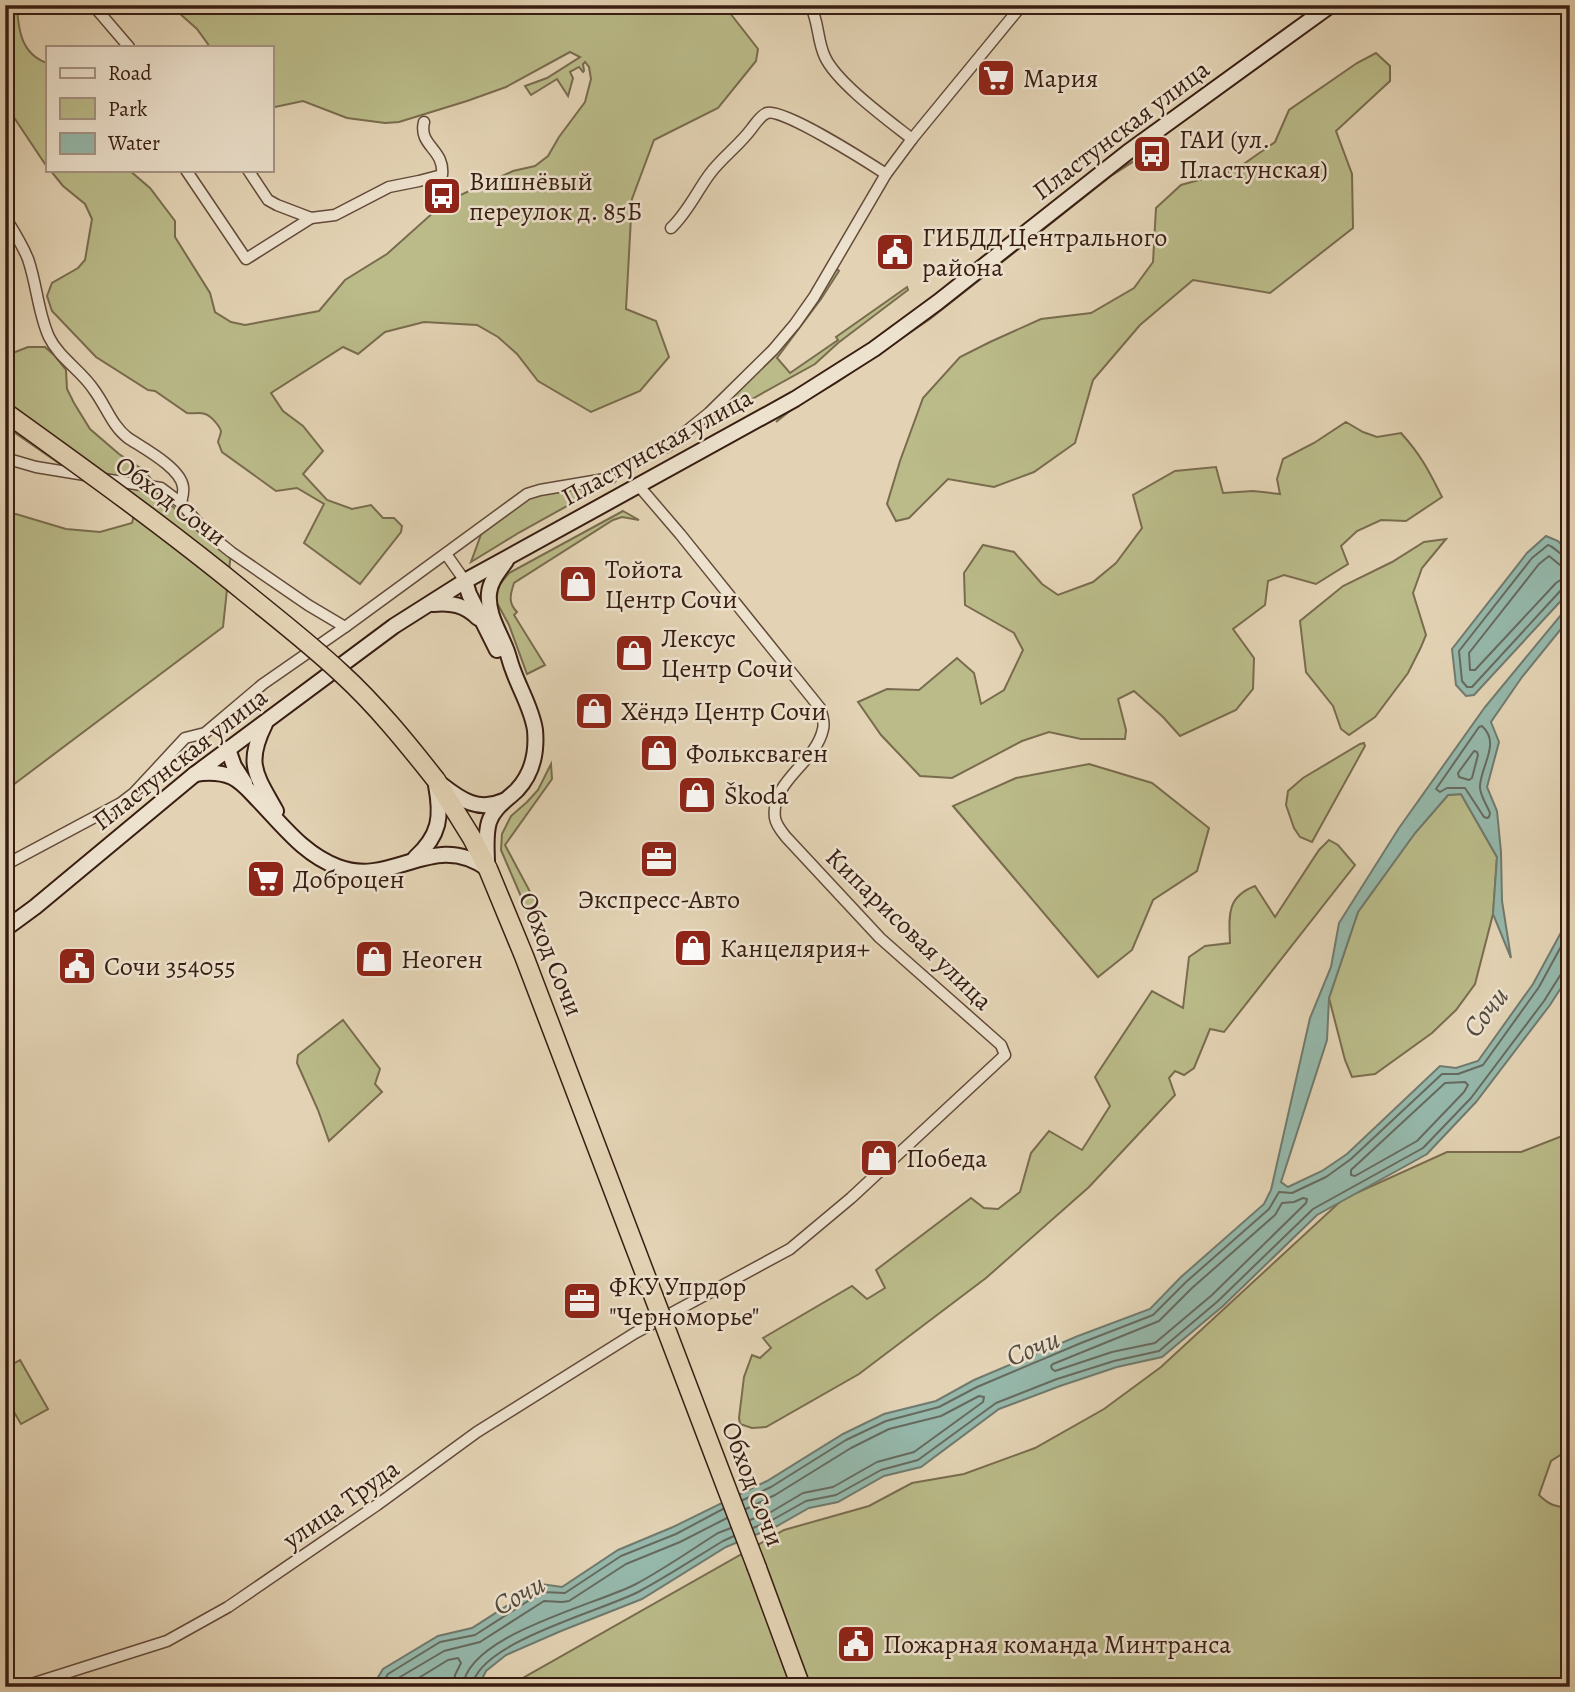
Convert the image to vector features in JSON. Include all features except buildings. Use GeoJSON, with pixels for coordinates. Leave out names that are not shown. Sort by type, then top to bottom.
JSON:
{"type":"FeatureCollection","features":[{"type":"Feature","properties":{"kind":"highway","name":"Обход Сочи"},"geometry":{"type":"LineString","coordinates":[[5,412],[134,506],[305,641],[376,709],[436,780],[488,869],[524,956],[800,1683]]}},
{"type":"Feature","properties":{"kind":"main road","name":"Пластунская улица"},"geometry":{"type":"LineString","coordinates":[[5,929],[195,774],[394,626],[465,581],[795,399],[874,349],[948,295],[1128,152],[1331,5]]}},
{"type":"Feature","properties":{"kind":"main road"},"geometry":{"type":"LineString","coordinates":[[486,618],[492,581],[509,557]]}},
{"type":"Feature","properties":{"kind":"main road"},"geometry":{"type":"LineString","coordinates":[[465,581],[475,591],[486,618],[506,650],[534,729],[534,756],[525,780],[497,808],[489,822],[486,843],[488,869]]}},
{"type":"Feature","properties":{"kind":"main road"},"geometry":{"type":"LineString","coordinates":[[429,604],[454,604],[486,618]]}},
{"type":"Feature","properties":{"kind":"main road"},"geometry":{"type":"LineString","coordinates":[[253,784],[254,750],[267,720]]}},
{"type":"Feature","properties":{"kind":"main road"},"geometry":{"type":"LineString","coordinates":[[228,750],[285,828],[308,851],[326,863],[360,872],[377,871],[430,855],[456,855],[488,869]]}},
{"type":"Feature","properties":{"kind":"main road"},"geometry":{"type":"LineString","coordinates":[[195,774],[213,772],[253,784]]}},
{"type":"Feature","properties":{"kind":"main road"},"geometry":{"type":"LineString","coordinates":[[436,780],[467,802],[480,806],[489,806],[506,799]]}},
{"type":"Feature","properties":{"kind":"main road"},"geometry":{"type":"LineString","coordinates":[[413,860],[425,849],[437,828],[440,806],[436,780]]}},
{"type":"Feature","properties":{"kind":"street"},"geometry":{"type":"LineString","coordinates":[[93,5],[128,46]]}},
{"type":"Feature","properties":{"kind":"street"},"geometry":{"type":"LineString","coordinates":[[810,5],[820,46],[833,71],[912,139]]}},
{"type":"Feature","properties":{"kind":"street","name":"Пластунская улица"},"geometry":{"type":"LineString","coordinates":[[667,447],[709,413],[773,350],[795,324],[886,174],[1022,5]]}},
{"type":"Feature","properties":{"kind":"street"},"geometry":{"type":"LineString","coordinates":[[671,228],[721,160],[766,113],[781,115],[812,130],[886,174]]}},
{"type":"Feature","properties":{"kind":"street"},"geometry":{"type":"LineString","coordinates":[[187,172],[246,259],[311,218],[335,215],[389,187],[442,175],[441,160],[424,137],[424,122]]}},
{"type":"Feature","properties":{"kind":"street"},"geometry":{"type":"LineString","coordinates":[[249,172],[268,200],[311,218]]}},
{"type":"Feature","properties":{"kind":"street"},"geometry":{"type":"LineString","coordinates":[[5,217],[27,258],[41,317],[50,339],[59,353],[89,382],[120,432],[164,462],[176,474],[183,487],[181,503]]}},
{"type":"Feature","properties":{"kind":"street"},"geometry":{"type":"LineString","coordinates":[[5,458],[36,467],[161,488],[181,503],[205,531],[231,552],[299,600],[345,627]]}},
{"type":"Feature","properties":{"kind":"street"},"geometry":{"type":"LineString","coordinates":[[5,865],[121,803],[134,793],[185,738],[205,733],[263,684],[527,494],[611,478]]}},
{"type":"Feature","properties":{"kind":"street","name":"Кипарисовая улица"},"geometry":{"type":"LineString","coordinates":[[638,485],[820,708],[824,728],[814,749],[778,797],[775,818],[778,825],[786,837],[880,938],[1001,1045],[1005,1055],[851,1198],[790,1249],[666,1316]]}},
{"type":"Feature","properties":{"kind":"street"},"geometry":{"type":"LineString","coordinates":[[446,554],[465,581]]}},
{"type":"Feature","properties":{"kind":"street","name":"улица Труда"},"geometry":{"type":"LineString","coordinates":[[22,1687],[167,1641],[229,1607],[477,1433],[615,1345],[666,1316]]}},
{"type":"Feature","properties":{"kind":"green space"},"geometry":{"type":"Polygon","coordinates":[[[5,5],[17,5],[18,23],[26,47],[31,54],[46,63],[46,166],[5,108],[5,5]]]}},
{"type":"Feature","properties":{"kind":"green space"},"geometry":{"type":"Polygon","coordinates":[[[170,5],[721,5],[758,49],[756,61],[718,108],[654,140],[632,199],[626,309],[656,321],[669,357],[640,391],[591,412],[538,381],[517,354],[498,337],[477,325],[424,322],[385,332],[358,354],[343,347],[271,393],[283,411],[303,426],[323,451],[303,474],[327,500],[352,509],[371,505],[383,518],[394,518],[402,526],[401,532],[360,584],[304,543],[324,504],[297,488],[276,491],[222,452],[218,442],[221,431],[209,416],[203,413],[187,413],[96,357],[52,311],[47,296],[52,283],[78,268],[85,260],[92,219],[85,204],[63,186],[52,172],[131,172],[150,188],[175,221],[175,237],[210,293],[215,312],[231,322],[245,325],[319,311],[345,280],[387,254],[445,202],[513,171],[535,166],[548,156],[585,102],[591,79],[589,67],[585,62],[583,72],[579,67],[570,72],[573,78],[568,96],[557,79],[531,95],[525,86],[547,78],[580,57],[570,52],[506,87],[399,122],[385,123],[347,118],[303,101],[273,106],[273,46],[209,46],[197,29],[170,5]]]}},
{"type":"Feature","properties":{"kind":"green space"},"geometry":{"type":"Polygon","coordinates":[[[1376,53],[1390,66],[1390,81],[1336,131],[1352,174],[1353,228],[1270,293],[1193,280],[1140,325],[1093,380],[1075,443],[1034,472],[994,487],[948,479],[909,518],[896,521],[887,504],[923,398],[960,357],[1041,319],[1091,313],[1134,288],[1153,262],[1156,208],[1181,185],[1235,170],[1275,142],[1289,110],[1376,53]]]}},
{"type":"Feature","properties":{"kind":"green space"},"geometry":{"type":"Polygon","coordinates":[[[1136,160],[1111,176],[930,319],[776,422],[795,405],[835,382],[906,334],[1110,174],[1136,160]]]}},
{"type":"Feature","properties":{"kind":"green space"},"geometry":{"type":"Polygon","coordinates":[[[836,268],[839,271],[821,299],[777,358],[790,373],[907,287],[908,290],[838,343],[815,364],[752,399],[710,417],[836,268]]]}},
{"type":"Feature","properties":{"kind":"green space"},"geometry":{"type":"Polygon","coordinates":[[[28,347],[45,347],[66,370],[67,389],[90,429],[119,454],[145,471],[167,501],[201,534],[231,552],[223,627],[5,791],[5,517],[16,514],[66,529],[100,532],[132,523],[134,515],[5,426],[5,356],[28,347]]]}},
{"type":"Feature","properties":{"kind":"green space"},"geometry":{"type":"Polygon","coordinates":[[[1346,422],[1377,437],[1401,433],[1424,464],[1442,497],[1406,521],[1381,520],[1357,531],[1341,546],[1348,564],[1316,584],[1284,575],[1268,581],[1265,605],[1233,629],[1254,658],[1253,689],[1236,710],[1180,736],[1134,691],[1118,699],[1126,730],[1125,739],[1081,739],[1049,732],[1022,741],[952,778],[920,776],[881,735],[858,702],[887,689],[919,690],[957,658],[974,673],[981,704],[1004,690],[1023,650],[1014,633],[965,605],[964,573],[983,545],[1014,552],[1042,584],[1058,595],[1093,582],[1116,563],[1142,528],[1133,495],[1175,471],[1216,467],[1223,493],[1253,491],[1280,494],[1277,479],[1283,459],[1346,422]]]}},
{"type":"Feature","properties":{"kind":"green space"},"geometry":{"type":"Polygon","coordinates":[[[605,485],[471,562],[483,529],[522,500],[544,492],[605,485]]]}},
{"type":"Feature","properties":{"kind":"green space"},"geometry":{"type":"Polygon","coordinates":[[[623,511],[639,520],[622,517],[613,520],[514,583],[511,599],[517,612],[514,615],[545,665],[527,674],[509,625],[496,601],[499,585],[509,573],[623,511]]]}},
{"type":"Feature","properties":{"kind":"green space"},"geometry":{"type":"Polygon","coordinates":[[[1446,539],[1422,568],[1413,593],[1426,635],[1421,647],[1408,673],[1375,717],[1349,735],[1341,729],[1333,706],[1306,672],[1300,621],[1343,586],[1392,562],[1424,542],[1446,539]]]}},
{"type":"Feature","properties":{"kind":"green space"},"geometry":{"type":"Polygon","coordinates":[[[1364,743],[1365,746],[1312,842],[1300,837],[1286,805],[1288,791],[1303,778],[1364,743]]]}},
{"type":"Feature","properties":{"kind":"green space"},"geometry":{"type":"Polygon","coordinates":[[[551,764],[552,779],[505,845],[543,916],[532,922],[501,850],[502,834],[511,816],[538,790],[551,764]]]}},
{"type":"Feature","properties":{"kind":"green space"},"geometry":{"type":"Polygon","coordinates":[[[1089,764],[1152,783],[1209,828],[1197,871],[1153,900],[1132,950],[1098,977],[953,806],[1016,778],[1089,764]]]}},
{"type":"Feature","properties":{"kind":"green space"},"geometry":{"type":"Polygon","coordinates":[[[1461,794],[1497,857],[1493,914],[1475,984],[1456,1010],[1432,1033],[1375,1074],[1352,1077],[1329,998],[1358,912],[1415,833],[1448,795],[1461,794]]]}},
{"type":"Feature","properties":{"kind":"green space"},"geometry":{"type":"Polygon","coordinates":[[[1329,840],[1338,845],[1355,865],[1224,1032],[1210,1029],[1194,1068],[1184,1075],[1175,1071],[1169,1078],[1175,1095],[1089,1187],[986,1278],[859,1374],[766,1427],[752,1428],[740,1424],[744,1377],[752,1355],[760,1358],[771,1348],[763,1338],[852,1286],[867,1299],[885,1288],[876,1270],[971,1198],[984,1208],[998,1209],[1020,1192],[1031,1153],[1049,1131],[1082,1150],[1110,1106],[1095,1077],[1152,991],[1183,1008],[1189,957],[1205,946],[1230,943],[1231,908],[1239,896],[1255,886],[1275,917],[1319,850],[1329,840]]]}},
{"type":"Feature","properties":{"kind":"green space"},"geometry":{"type":"Polygon","coordinates":[[[343,1020],[380,1069],[375,1084],[382,1092],[329,1141],[297,1063],[298,1055],[343,1020]]]}},
{"type":"Feature","properties":{"kind":"green space"},"geometry":{"type":"Polygon","coordinates":[[[1570,1129],[1570,1449],[1551,1461],[1539,1495],[1553,1505],[1570,1507],[1570,1687],[507,1687],[784,1530],[869,1506],[912,1483],[964,1474],[1035,1448],[1104,1409],[1161,1367],[1343,1199],[1447,1152],[1521,1152],[1565,1135],[1570,1129]]]}},
{"type":"Feature","properties":{"kind":"green space"},"geometry":{"type":"Polygon","coordinates":[[[20,1360],[48,1409],[21,1424],[5,1397],[5,1368],[20,1360]]]}},
{"type":"Feature","properties":{"kind":"water"},"geometry":{"type":"Polygon","coordinates":[[[1546,536],[1558,541],[1570,553],[1570,591],[1474,695],[1466,696],[1456,685],[1452,649],[1527,553],[1546,536]]]}},
{"type":"Feature","properties":{"kind":"water"},"geometry":{"type":"Polygon","coordinates":[[[1570,604],[1570,618],[1522,677],[1491,722],[1499,742],[1487,787],[1497,811],[1502,901],[1511,958],[1493,914],[1497,857],[1461,794],[1448,795],[1415,833],[1358,912],[1329,998],[1327,1040],[1281,1182],[1288,1187],[1322,1171],[1347,1154],[1440,1066],[1456,1068],[1478,1061],[1533,984],[1570,916],[1570,974],[1550,1005],[1476,1102],[1427,1154],[1317,1215],[1223,1306],[1162,1357],[1117,1367],[999,1409],[921,1467],[884,1476],[838,1502],[809,1508],[777,1526],[726,1547],[642,1599],[506,1655],[486,1671],[478,1687],[372,1687],[383,1669],[438,1636],[472,1628],[541,1584],[562,1587],[618,1550],[673,1527],[767,1481],[843,1434],[884,1414],[936,1401],[974,1380],[1150,1309],[1181,1277],[1264,1204],[1271,1190],[1310,1018],[1331,967],[1339,923],[1399,828],[1485,707],[1570,604]]]}},
{"type":"Feature","properties":{"kind":"place","name":"Мария"},"geometry":{"type":"Point","coordinates":[996,78]}},
{"type":"Feature","properties":{"kind":"place","name":"ГАИ (ул. Пластунская)"},"geometry":{"type":"Point","coordinates":[1152,154]}},
{"type":"Feature","properties":{"kind":"place","name":"Вишнёвый переулок д. 85Б"},"geometry":{"type":"Point","coordinates":[442,196]}},
{"type":"Feature","properties":{"kind":"place","name":"ГИБДД Центрального района"},"geometry":{"type":"Point","coordinates":[895,252]}},
{"type":"Feature","properties":{"kind":"place","name":"Тойота Центр Сочи"},"geometry":{"type":"Point","coordinates":[578,584]}},
{"type":"Feature","properties":{"kind":"place","name":"Лексус Центр Сочи"},"geometry":{"type":"Point","coordinates":[634,653]}},
{"type":"Feature","properties":{"kind":"place","name":"Хёндэ Центр Сочи"},"geometry":{"type":"Point","coordinates":[594,711]}},
{"type":"Feature","properties":{"kind":"place","name":"Фольксваген"},"geometry":{"type":"Point","coordinates":[659,753]}},
{"type":"Feature","properties":{"kind":"place","name":"Škoda"},"geometry":{"type":"Point","coordinates":[697,795]}},
{"type":"Feature","properties":{"kind":"place","name":"Экспресс-Авто"},"geometry":{"type":"Point","coordinates":[659,859]}},
{"type":"Feature","properties":{"kind":"place","name":"Доброцен"},"geometry":{"type":"Point","coordinates":[266,879]}},
{"type":"Feature","properties":{"kind":"place","name":"Канцелярия+"},"geometry":{"type":"Point","coordinates":[693,948]}},
{"type":"Feature","properties":{"kind":"place","name":"Неоген"},"geometry":{"type":"Point","coordinates":[374,959]}},
{"type":"Feature","properties":{"kind":"place","name":"Сочи 354055"},"geometry":{"type":"Point","coordinates":[77,966]}},
{"type":"Feature","properties":{"kind":"place","name":"Победа"},"geometry":{"type":"Point","coordinates":[879,1158]}},
{"type":"Feature","properties":{"kind":"place","name":"ФКУ Упрдор \"Черноморье\""},"geometry":{"type":"Point","coordinates":[582,1301]}},
{"type":"Feature","properties":{"kind":"place","name":"Пожарная команда Минтранса"},"geometry":{"type":"Point","coordinates":[856,1644]}},
{"type":"Feature","properties":{"kind":"water label","name":"Сочи"},"geometry":{"type":"Point","coordinates":[1486,1012]}},
{"type":"Feature","properties":{"kind":"water label","name":"Сочи"},"geometry":{"type":"Point","coordinates":[1033,1348]}},
{"type":"Feature","properties":{"kind":"water label","name":"Сочи"},"geometry":{"type":"Point","coordinates":[519,1595]}}]}
